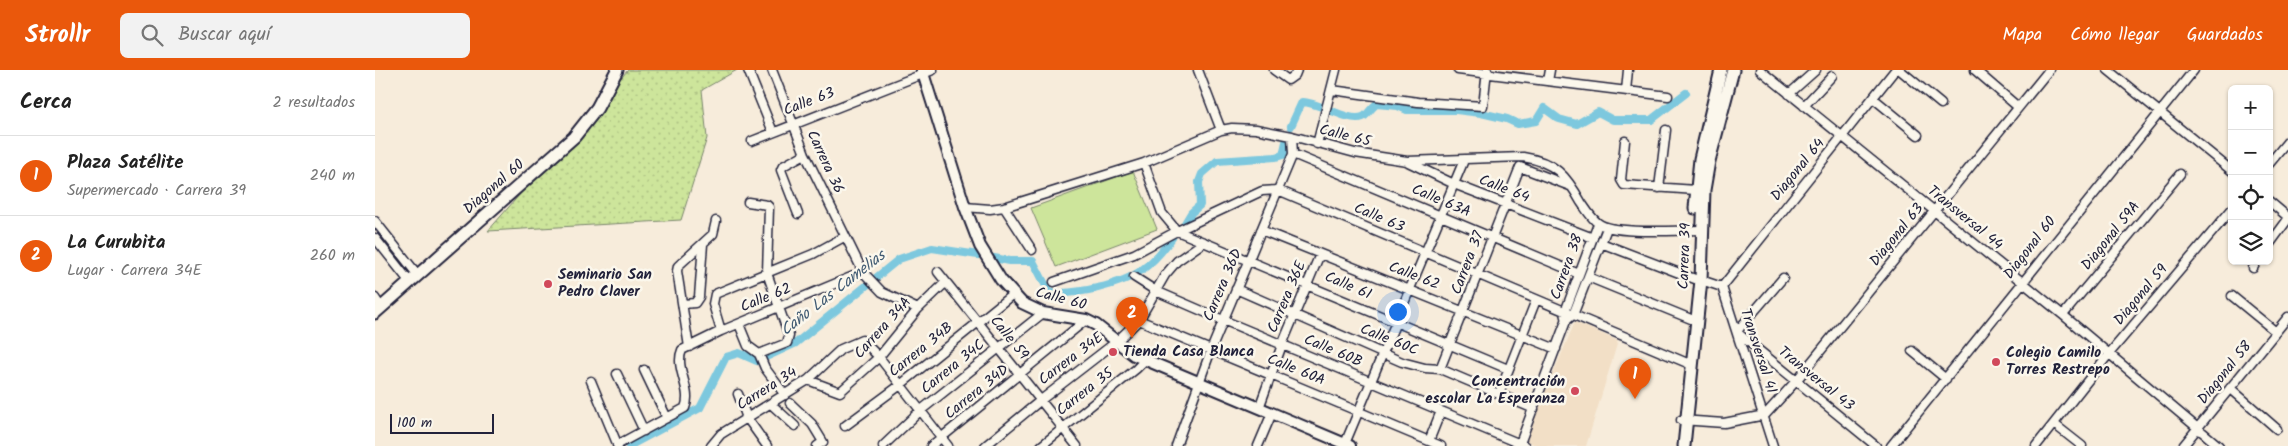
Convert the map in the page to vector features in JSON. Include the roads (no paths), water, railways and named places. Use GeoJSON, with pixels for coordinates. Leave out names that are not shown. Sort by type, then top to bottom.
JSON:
{"type":"FeatureCollection","features":[{"type":"Feature","properties":{"kind":"main road","name":"Diagonal 60"},"geometry":{"type":"LineString","coordinates":[[377,306],[413,278],[574,137],[597,108],[617,70]]}},
{"type":"Feature","properties":{"kind":"main road","name":"Carrera 39"},"geometry":{"type":"LineString","coordinates":[[1684,446],[1684,421],[1698,280],[1696,190],[1700,159],[1721,70]]}},
{"type":"Feature","properties":{"kind":"main road","name":"Carrera 39"},"geometry":{"type":"LineString","coordinates":[[1698,230],[1706,174],[1733,70]]}},
{"type":"Feature","properties":{"kind":"main road","name":"Carrera 39"},"geometry":{"type":"LineString","coordinates":[[1689,364],[1691,319],[1698,280]]}},
{"type":"Feature","properties":{"kind":"main road","name":"Carrera 39"},"geometry":{"type":"LineString","coordinates":[[1677,446],[1684,421]]}},
{"type":"Feature","properties":{"kind":"street"},"geometry":{"type":"LineString","coordinates":[[748,70],[773,132]]}},
{"type":"Feature","properties":{"kind":"street","name":"Carrera 36"},"geometry":{"type":"LineString","coordinates":[[772,70],[805,154],[844,237],[863,272],[882,292],[918,309]]}},
{"type":"Feature","properties":{"kind":"street"},"geometry":{"type":"LineString","coordinates":[[1198,70],[1221,130]]}},
{"type":"Feature","properties":{"kind":"street"},"geometry":{"type":"LineString","coordinates":[[1275,70],[1288,80],[1295,75],[1297,70]]}},
{"type":"Feature","properties":{"kind":"street"},"geometry":{"type":"LineString","coordinates":[[1317,144],[1337,70]]}},
{"type":"Feature","properties":{"kind":"street"},"geometry":{"type":"LineString","coordinates":[[1459,70],[1668,96]]}},
{"type":"Feature","properties":{"kind":"street"},"geometry":{"type":"LineString","coordinates":[[1548,81],[1551,70]]}},
{"type":"Feature","properties":{"kind":"street"},"geometry":{"type":"LineString","coordinates":[[1626,91],[1628,70]]}},
{"type":"Feature","properties":{"kind":"street","name":"Transversal 44"},"geometry":{"type":"LineString","coordinates":[[1760,70],[2063,315],[2219,446]]}},
{"type":"Feature","properties":{"kind":"street"},"geometry":{"type":"LineString","coordinates":[[1789,94],[1816,70]]}},
{"type":"Feature","properties":{"kind":"street","name":"Diagonal 64"},"geometry":{"type":"LineString","coordinates":[[1722,286],[1895,70]]}},
{"type":"Feature","properties":{"kind":"street"},"geometry":{"type":"LineString","coordinates":[[1900,70],[1941,104]]}},
{"type":"Feature","properties":{"kind":"street"},"geometry":{"type":"LineString","coordinates":[[1975,70],[2018,107]]}},
{"type":"Feature","properties":{"kind":"street","name":"Diagonal 63"},"geometry":{"type":"LineString","coordinates":[[1765,415],[1796,381],[2049,70]]}},
{"type":"Feature","properties":{"kind":"street"},"geometry":{"type":"LineString","coordinates":[[2108,70],[2228,167]]}},
{"type":"Feature","properties":{"kind":"street","name":"Diagonal 60"},"geometry":{"type":"LineString","coordinates":[[1891,446],[2194,70]]}},
{"type":"Feature","properties":{"kind":"street","name":"Calle 63"},"geometry":{"type":"LineString","coordinates":[[752,141],[926,71]]}},
{"type":"Feature","properties":{"kind":"street","name":"Calle 60"},"geometry":{"type":"LineString","coordinates":[[926,71],[965,207],[979,246],[990,264],[1022,303],[1043,313],[1086,320],[1145,360],[1346,445]]}},
{"type":"Feature","properties":{"kind":"street"},"geometry":{"type":"LineString","coordinates":[[1332,90],[1417,102],[1483,106],[1487,72]]}},
{"type":"Feature","properties":{"kind":"street"},"geometry":{"type":"LineString","coordinates":[[1804,106],[1833,76]]}},
{"type":"Feature","properties":{"kind":"street"},"geometry":{"type":"LineString","coordinates":[[1873,98],[1918,135]]}},
{"type":"Feature","properties":{"kind":"street","name":"Calle 65"},"geometry":{"type":"LineString","coordinates":[[965,207],[990,209],[1004,207],[1144,162],[1221,130],[1256,129],[1292,136],[1364,155],[1407,161],[1523,157],[1539,159],[1552,165],[1572,186],[1598,224]]}},
{"type":"Feature","properties":{"kind":"street"},"geometry":{"type":"LineString","coordinates":[[1659,188],[1666,130]]}},
{"type":"Feature","properties":{"kind":"street","name":"Carrera 36D"},"geometry":{"type":"LineString","coordinates":[[1176,446],[1223,320],[1293,154],[1292,136]]}},
{"type":"Feature","properties":{"kind":"street"},"geometry":{"type":"LineString","coordinates":[[1625,141],[1622,183],[1626,187],[1696,190]]}},
{"type":"Feature","properties":{"kind":"street"},"geometry":{"type":"LineString","coordinates":[[2273,159],[2288,141]]}},
{"type":"Feature","properties":{"kind":"street"},"geometry":{"type":"LineString","coordinates":[[798,214],[781,170],[783,166],[805,154]]}},
{"type":"Feature","properties":{"kind":"street","name":"Calle 63A"},"geometry":{"type":"LineString","coordinates":[[1293,154],[1579,274]]}},
{"type":"Feature","properties":{"kind":"street"},"geometry":{"type":"LineString","coordinates":[[1346,445],[1464,160]]}},
{"type":"Feature","properties":{"kind":"street","name":"Calle 64"},"geometry":{"type":"LineString","coordinates":[[1407,161],[1454,184],[1593,238]]}},
{"type":"Feature","properties":{"kind":"street"},"geometry":{"type":"LineString","coordinates":[[1144,162],[1162,213],[1177,230],[1204,242]]}},
{"type":"Feature","properties":{"kind":"street","name":"Carrera 37"},"geometry":{"type":"LineString","coordinates":[[1440,369],[1479,275],[1520,167],[1572,186]]}},
{"type":"Feature","properties":{"kind":"street","name":"Diagonal 59A"},"geometry":{"type":"LineString","coordinates":[[2063,315],[2180,174]]}},
{"type":"Feature","properties":{"kind":"street"},"geometry":{"type":"LineString","coordinates":[[1054,282],[1134,254],[1177,230],[1262,191],[1278,190]]}},
{"type":"Feature","properties":{"kind":"street","name":"Calle 63"},"geometry":{"type":"LineString","coordinates":[[1278,190],[1689,364]]}},
{"type":"Feature","properties":{"kind":"street"},"geometry":{"type":"LineString","coordinates":[[748,202],[767,205],[767,273],[789,336],[787,343],[760,356]]}},
{"type":"Feature","properties":{"kind":"street"},"geometry":{"type":"LineString","coordinates":[[2273,205],[2288,218],[2273,239]]}},
{"type":"Feature","properties":{"kind":"street"},"geometry":{"type":"LineString","coordinates":[[1004,207],[1032,250]]}},
{"type":"Feature","properties":{"kind":"street","name":"Diagonal 59"},"geometry":{"type":"LineString","coordinates":[[2036,446],[2109,355],[2228,214]]}},
{"type":"Feature","properties":{"kind":"street"},"geometry":{"type":"LineString","coordinates":[[375,221],[413,278]]}},
{"type":"Feature","properties":{"kind":"street"},"geometry":{"type":"LineString","coordinates":[[689,346],[677,271],[678,266],[713,234],[716,221]]}},
{"type":"Feature","properties":{"kind":"street"},"geometry":{"type":"LineString","coordinates":[[1598,224],[1607,228],[1698,230]]}},
{"type":"Feature","properties":{"kind":"street","name":"Carrera 38"},"geometry":{"type":"LineString","coordinates":[[1521,445],[1569,313],[1579,274],[1598,224]]}},
{"type":"Feature","properties":{"kind":"street","name":"Carrera 38"},"geometry":{"type":"LineString","coordinates":[[1569,313],[1588,277],[1607,228]]}},
{"type":"Feature","properties":{"kind":"street","name":"Calle 62"},"geometry":{"type":"LineString","coordinates":[[1261,230],[1556,348]]}},
{"type":"Feature","properties":{"kind":"street"},"geometry":{"type":"LineString","coordinates":[[721,330],[715,316],[713,304],[715,294],[767,273],[844,237]]}},
{"type":"Feature","properties":{"kind":"street"},"geometry":{"type":"LineString","coordinates":[[375,238],[413,278]]}},
{"type":"Feature","properties":{"kind":"street","name":"Calle 61"},"geometry":{"type":"LineString","coordinates":[[1204,242],[1508,369]]}},
{"type":"Feature","properties":{"kind":"street","name":"Carrera 34E"},"geometry":{"type":"LineString","coordinates":[[985,446],[1116,342],[1139,320],[1177,261],[1204,242]]}},
{"type":"Feature","properties":{"kind":"street"},"geometry":{"type":"LineString","coordinates":[[1601,243],[1698,280],[1722,286]]}},
{"type":"Feature","properties":{"kind":"street"},"geometry":{"type":"LineString","coordinates":[[683,304],[695,303],[699,297],[703,244]]}},
{"type":"Feature","properties":{"kind":"street","name":"Carrera 36E"},"geometry":{"type":"LineString","coordinates":[[1259,408],[1281,345],[1321,254]]}},
{"type":"Feature","properties":{"kind":"street","name":"Calle 62"},"geometry":{"type":"LineString","coordinates":[[667,418],[685,408],[687,400],[680,353],[689,346],[721,330],[780,308],[863,272]]}},
{"type":"Feature","properties":{"kind":"street","name":"Calle 59"},"geometry":{"type":"LineString","coordinates":[[938,272],[1077,446]]}},
{"type":"Feature","properties":{"kind":"street","name":"Calle 60B"},"geometry":{"type":"LineString","coordinates":[[1134,277],[1156,291],[1521,445]]}},
{"type":"Feature","properties":{"kind":"street"},"geometry":{"type":"LineString","coordinates":[[1588,277],[1691,319]]}},
{"type":"Feature","properties":{"kind":"street"},"geometry":{"type":"LineString","coordinates":[[1738,332],[1783,278]]}},
{"type":"Feature","properties":{"kind":"street","name":"Carrera 34A"},"geometry":{"type":"LineString","coordinates":[[808,380],[840,392],[879,357],[918,309],[945,282]]}},
{"type":"Feature","properties":{"kind":"street","name":"Transversal 41"},"geometry":{"type":"LineString","coordinates":[[1722,286],[1765,415],[1773,446]]}},
{"type":"Feature","properties":{"kind":"street","name":"Calle 60C"},"geometry":{"type":"LineString","coordinates":[[1236,289],[1414,366],[1440,369],[1534,409]]}},
{"type":"Feature","properties":{"kind":"street","name":"Carrera 34B"},"geometry":{"type":"LineString","coordinates":[[845,426],[899,386],[1013,294]]}},
{"type":"Feature","properties":{"kind":"street"},"geometry":{"type":"LineString","coordinates":[[2232,296],[2276,332]]}},
{"type":"Feature","properties":{"kind":"street"},"geometry":{"type":"LineString","coordinates":[[1499,394],[1536,300]]}},
{"type":"Feature","properties":{"kind":"street","name":"Carrera 34C"},"geometry":{"type":"LineString","coordinates":[[883,446],[920,411],[1043,313]]}},
{"type":"Feature","properties":{"kind":"street","name":"Diagonal 58"},"geometry":{"type":"LineString","coordinates":[[2183,446],[2288,317]]}},
{"type":"Feature","properties":{"kind":"street","name":"Carrera 34D"},"geometry":{"type":"LineString","coordinates":[[931,446],[1086,320]]}},
{"type":"Feature","properties":{"kind":"street","name":"Calle 60A"},"geometry":{"type":"LineString","coordinates":[[1139,320],[1441,446]]}},
{"type":"Feature","properties":{"kind":"street"},"geometry":{"type":"LineString","coordinates":[[739,324],[747,346],[760,356],[765,368],[785,396]]}},
{"type":"Feature","properties":{"kind":"street","name":"Transversal 43"},"geometry":{"type":"LineString","coordinates":[[1738,332],[1875,446]]}},
{"type":"Feature","properties":{"kind":"street","name":"Carrera 34"},"geometry":{"type":"LineString","coordinates":[[711,446],[721,434],[808,380],[841,349],[862,340],[879,357]]}},
{"type":"Feature","properties":{"kind":"street"},"geometry":{"type":"LineString","coordinates":[[1912,351],[1946,379]]}},
{"type":"Feature","properties":{"kind":"street"},"geometry":{"type":"LineString","coordinates":[[879,357],[899,386],[947,446]]}},
{"type":"Feature","properties":{"kind":"street","name":"Carrera 35"},"geometry":{"type":"LineString","coordinates":[[1041,446],[1145,360]]}},
{"type":"Feature","properties":{"kind":"street"},"geometry":{"type":"LineString","coordinates":[[591,381],[618,446],[667,418],[644,370]]}},
{"type":"Feature","properties":{"kind":"street"},"geometry":{"type":"LineString","coordinates":[[617,374],[644,430]]}},
{"type":"Feature","properties":{"kind":"street"},"geometry":{"type":"LineString","coordinates":[[2230,388],[2277,428]]}},
{"type":"Feature","properties":{"kind":"street"},"geometry":{"type":"LineString","coordinates":[[738,394],[747,418],[767,446]]}},
{"type":"Feature","properties":{"kind":"street"},"geometry":{"type":"LineString","coordinates":[[790,403],[812,424],[820,444]]}},
{"type":"Feature","properties":{"kind":"street"},"geometry":{"type":"LineString","coordinates":[[771,404],[795,426]]}},
{"type":"Feature","properties":{"kind":"street"},"geometry":{"type":"LineString","coordinates":[[1429,441],[1441,411]]}},
{"type":"Feature","properties":{"kind":"street"},"geometry":{"type":"LineString","coordinates":[[1258,446],[1271,413]]}},
{"type":"Feature","properties":{"kind":"street"},"geometry":{"type":"LineString","coordinates":[[1684,421],[1724,423],[1765,415]]}},
{"type":"Feature","properties":{"kind":"street"},"geometry":{"type":"LineString","coordinates":[[2054,424],[2082,446]]}},
{"type":"Feature","properties":{"kind":"waterway","name":"Caño Las Camelias"},"geometry":{"type":"LineString","coordinates":[[1291,126],[1302,102],[1357,118],[1365,116],[1377,104],[1398,106],[1407,110],[1456,110],[1481,113],[1507,119],[1518,124],[1536,121],[1544,108],[1559,119],[1577,124],[1598,112],[1613,120],[1651,120],[1686,93]]}},
{"type":"Feature","properties":{"kind":"waterway","name":"Caño Las Camelias"},"geometry":{"type":"LineString","coordinates":[[1185,223],[1191,213],[1200,205],[1199,182],[1202,174],[1217,161],[1276,157],[1283,155],[1286,142]]}},
{"type":"Feature","properties":{"kind":"waterway","name":"Caño Las Camelias"},"geometry":{"type":"LineString","coordinates":[[994,258],[1010,261],[1033,261],[1049,292],[1084,291],[1111,284],[1134,275],[1151,262],[1172,238]]}},
{"type":"Feature","properties":{"kind":"waterway","name":"Caño Las Camelias"},"geometry":{"type":"LineString","coordinates":[[629,446],[700,408],[726,357],[739,353],[757,361],[796,343],[899,259],[932,248],[978,255]]}},
{"type":"Feature","properties":{"kind":"place","name":"Seminario San Pedro Claver"},"geometry":{"type":"Point","coordinates":[548,284]}},
{"type":"Feature","properties":{"kind":"place","name":"La Curubita"},"geometry":{"type":"Point","coordinates":[1132,338]}},
{"type":"Feature","properties":{"kind":"place","name":"Tienda Casa Blanca"},"geometry":{"type":"Point","coordinates":[1113,352]}},
{"type":"Feature","properties":{"kind":"place","name":"Colegio Camilo Torres Restrepo"},"geometry":{"type":"Point","coordinates":[1996,362]}},
{"type":"Feature","properties":{"kind":"place","name":"Concentración escolar La Esperanza"},"geometry":{"type":"Point","coordinates":[1575,391]}},
{"type":"Feature","properties":{"kind":"place","name":"Plaza Satélite"},"geometry":{"type":"Point","coordinates":[1635,399]}}]}
